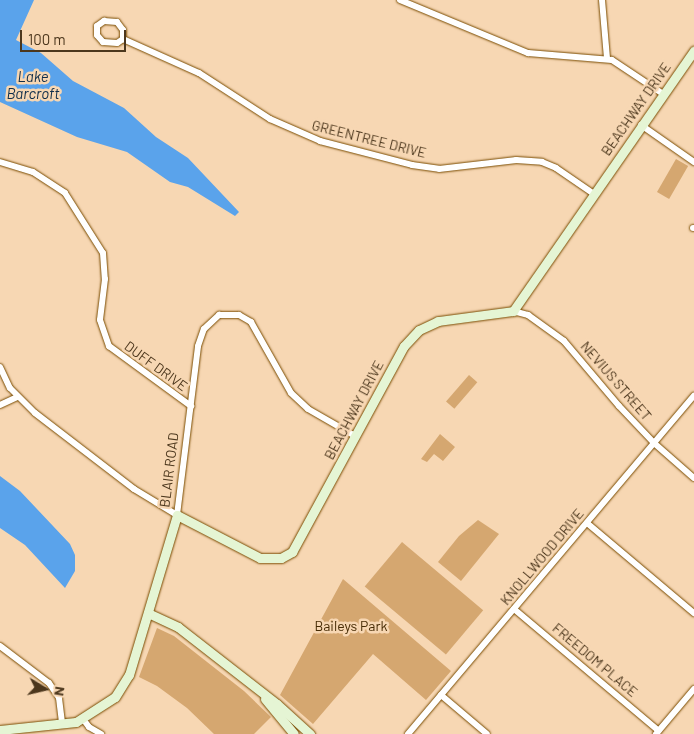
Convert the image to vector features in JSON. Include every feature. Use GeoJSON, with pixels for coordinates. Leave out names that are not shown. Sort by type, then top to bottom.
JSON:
{"type":"FeatureCollection","features":[{"type":"Feature","properties":{"kind":"street"},"geometry":{"type":"LineString","coordinates":[[400,0],[528,53],[607,58],[621,64],[664,94]]}},
{"type":"Feature","properties":{"kind":"street"},"geometry":{"type":"LineString","coordinates":[[602,0],[607,58]]}},
{"type":"Feature","properties":{"kind":"street","name":"GREENTREE DRIVE"},"geometry":{"type":"LineString","coordinates":[[104,21],[117,22],[123,30],[123,39],[117,43],[103,42],[97,35],[97,26],[104,21]]}},
{"type":"Feature","properties":{"kind":"street","name":"GREENTREE DRIVE"},"geometry":{"type":"LineString","coordinates":[[123,39],[199,73],[270,119],[320,141],[412,165],[439,169],[516,160],[542,162],[556,168],[594,194]]}},
{"type":"Feature","properties":{"kind":"street","name":"BEACHWAY DRIVE"},"geometry":{"type":"LineString","coordinates":[[0,367],[1,375],[17,397],[134,489],[177,515],[260,558],[281,558],[296,547],[404,346],[419,330],[450,318],[513,311],[694,51]]}},
{"type":"Feature","properties":{"kind":"street"},"geometry":{"type":"LineString","coordinates":[[641,125],[694,162]]}},
{"type":"Feature","properties":{"kind":"street","name":"DUFF DRIVE"},"geometry":{"type":"LineString","coordinates":[[0,162],[33,172],[65,193],[103,253],[105,279],[100,320],[109,346],[190,406]]}},
{"type":"Feature","properties":{"kind":"street","name":"NEVIUS STREET"},"geometry":{"type":"LineString","coordinates":[[513,311],[528,315],[564,341],[654,443],[694,478]]}},
{"type":"Feature","properties":{"kind":"street","name":"BLAIR ROAD"},"geometry":{"type":"LineString","coordinates":[[0,730],[62,724],[83,719],[108,703],[122,687],[148,612],[177,515],[190,406],[201,336],[215,318],[231,313],[246,318],[257,330],[278,376],[291,393],[308,409],[356,436]]}},
{"type":"Feature","properties":{"kind":"street","name":"KNOLLWOOD DRIVE"},"geometry":{"type":"LineString","coordinates":[[408,734],[694,396]]}},
{"type":"Feature","properties":{"kind":"street"},"geometry":{"type":"LineString","coordinates":[[0,405],[17,397]]}},
{"type":"Feature","properties":{"kind":"street"},"geometry":{"type":"LineString","coordinates":[[587,522],[694,613]]}},
{"type":"Feature","properties":{"kind":"street","name":"FREEDOM PLACE"},"geometry":{"type":"LineString","coordinates":[[514,609],[658,732]]}},
{"type":"Feature","properties":{"kind":"street"},"geometry":{"type":"LineString","coordinates":[[148,612],[172,623],[259,691],[310,734]]}},
{"type":"Feature","properties":{"kind":"street"},"geometry":{"type":"LineString","coordinates":[[0,646],[49,683],[59,698],[62,724]]}},
{"type":"Feature","properties":{"kind":"street"},"geometry":{"type":"LineString","coordinates":[[658,732],[694,690]]}},
{"type":"Feature","properties":{"kind":"street"},"geometry":{"type":"LineString","coordinates":[[259,691],[294,734]]}},
{"type":"Feature","properties":{"kind":"street"},"geometry":{"type":"LineString","coordinates":[[441,695],[487,734]]}},
{"type":"Feature","properties":{"kind":"street"},"geometry":{"type":"LineString","coordinates":[[83,719],[89,727],[101,734]]}},
{"type":"Feature","properties":{"kind":"green space"},"geometry":{"type":"Polygon","coordinates":[[[676,159],[688,166],[669,199],[657,192],[676,159]]]}},
{"type":"Feature","properties":{"kind":"green space"},"geometry":{"type":"Polygon","coordinates":[[[469,375],[477,382],[454,409],[446,401],[469,375]]]}},
{"type":"Feature","properties":{"kind":"green space"},"geometry":{"type":"Polygon","coordinates":[[[440,434],[455,447],[443,461],[434,454],[427,462],[421,459],[440,434]]]}},
{"type":"Feature","properties":{"kind":"green space"},"geometry":{"type":"Polygon","coordinates":[[[478,520],[499,534],[461,581],[438,562],[459,536],[478,520]]]}},
{"type":"Feature","properties":{"kind":"green space"},"geometry":{"type":"Polygon","coordinates":[[[402,542],[483,610],[446,655],[365,586],[402,542]]]}},
{"type":"Feature","properties":{"kind":"green space","name":"Baileys Park"},"geometry":{"type":"Polygon","coordinates":[[[343,579],[451,671],[426,700],[373,654],[313,724],[280,695],[343,579]]]}},
{"type":"Feature","properties":{"kind":"green space"},"geometry":{"type":"Polygon","coordinates":[[[157,628],[174,636],[244,691],[271,717],[254,734],[214,734],[187,708],[157,686],[139,677],[157,628]]]}},
{"type":"Feature","properties":{"kind":"water","name":"Lake Barcroft"},"geometry":{"type":"Polygon","coordinates":[[[0,0],[34,0],[16,40],[41,53],[73,81],[124,108],[156,137],[188,158],[239,212],[235,216],[188,187],[170,182],[127,152],[77,137],[0,102],[0,0]]]}},
{"type":"Feature","properties":{"kind":"water"},"geometry":{"type":"Polygon","coordinates":[[[0,476],[20,491],[70,544],[75,555],[75,571],[65,588],[25,545],[0,528],[0,476]]]}}]}
